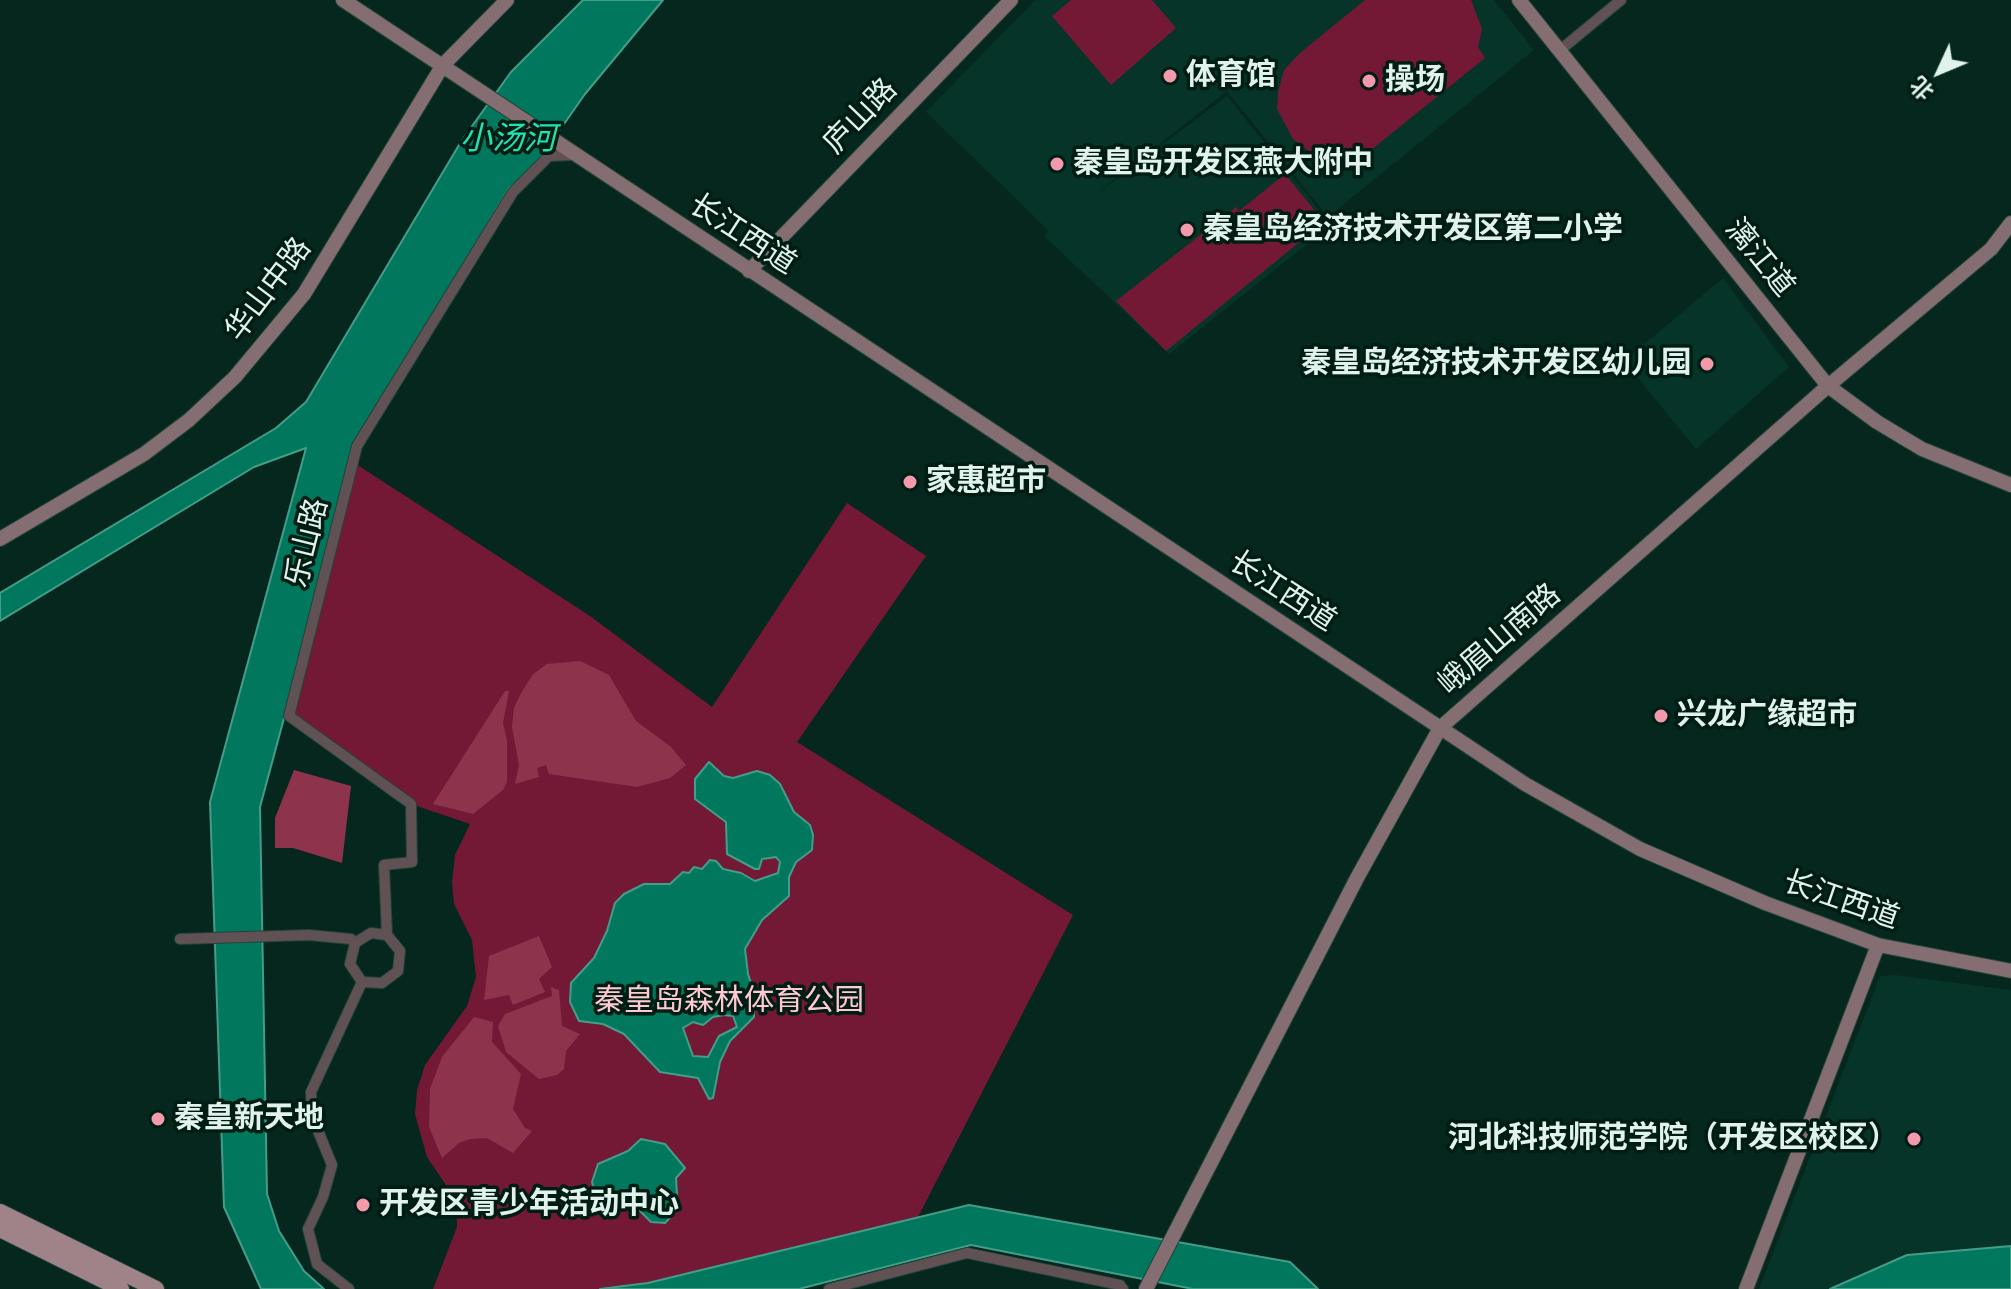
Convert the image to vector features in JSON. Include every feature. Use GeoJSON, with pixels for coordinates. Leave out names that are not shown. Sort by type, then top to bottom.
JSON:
{"type":"FeatureCollection","features":[{"type":"Feature","properties":{"kind":"main road"},"geometry":{"type":"LineString","coordinates":[[0,1212],[156,1289]]}},
{"type":"Feature","properties":{"kind":"main road"},"geometry":{"type":"LineString","coordinates":[[0,1229],[121,1289]]}},
{"type":"Feature","properties":{"kind":"street","name":"长江西道"},"geometry":{"type":"LineString","coordinates":[[343,0],[1525,784],[1640,849],[1765,903],[1878,945],[2011,971]]}},
{"type":"Feature","properties":{"kind":"street","name":"华山中路"},"geometry":{"type":"LineString","coordinates":[[0,539],[144,454],[189,420],[235,377],[304,294],[443,65],[507,0]]}},
{"type":"Feature","properties":{"kind":"street","name":"庐山路"},"geometry":{"type":"LineString","coordinates":[[749,271],[1011,0]]}},
{"type":"Feature","properties":{"kind":"street","name":"漓江道"},"geometry":{"type":"LineString","coordinates":[[1519,0],[1828,386],[1877,422],[1922,449],[2011,485]]}},
{"type":"Feature","properties":{"kind":"street"},"geometry":{"type":"LineString","coordinates":[[1559,51],[1621,0]]}},
{"type":"Feature","properties":{"kind":"street","name":"乐山路"},"geometry":{"type":"LineString","coordinates":[[362,982],[382,983],[398,971],[400,951],[387,935],[384,865],[412,862],[411,804],[289,716],[357,446],[513,192],[549,156],[574,155]]}},
{"type":"Feature","properties":{"kind":"street","name":"峨眉山南路"},"geometry":{"type":"LineString","coordinates":[[1146,1289],[1357,878],[1440,728],[1828,386],[1991,249],[2011,223]]}},
{"type":"Feature","properties":{"kind":"street"},"geometry":{"type":"LineString","coordinates":[[349,1289],[317,1264],[308,1229],[323,1197],[332,1165],[312,1116],[311,1092],[362,982],[350,964],[355,943],[371,933],[387,935]]}},
{"type":"Feature","properties":{"kind":"street"},"geometry":{"type":"LineString","coordinates":[[180,939],[309,935],[351,939],[355,943]]}},
{"type":"Feature","properties":{"kind":"street"},"geometry":{"type":"LineString","coordinates":[[1746,1289],[1878,945]]}},
{"type":"Feature","properties":{"kind":"street"},"geometry":{"type":"LineString","coordinates":[[829,1289],[967,1253],[1120,1285],[1123,1289]]}},
{"type":"Feature","properties":{"kind":"shaded area","name":"秦皇岛开发区燕大附中"},"geometry":{"type":"Polygon","coordinates":[[[1035,0],[1494,0],[1534,50],[1328,217],[1227,91],[1087,201],[1227,96],[1331,225],[1169,354],[1044,236],[1049,231],[926,112],[1035,0]]]}},
{"type":"Feature","properties":{"kind":"shaded area","name":"秦皇岛经济技术开发区幼儿园"},"geometry":{"type":"Polygon","coordinates":[[[1723,278],[1789,367],[1696,449],[1624,361],[1723,278]]]}},
{"type":"Feature","properties":{"kind":"shaded area"},"geometry":{"type":"Polygon","coordinates":[[[580,661],[609,675],[636,721],[671,747],[686,765],[670,778],[637,787],[549,774],[546,765],[537,768],[539,777],[515,784],[519,765],[512,727],[514,708],[521,693],[533,674],[547,664],[580,661]]]}},
{"type":"Feature","properties":{"kind":"shaded area"},"geometry":{"type":"Polygon","coordinates":[[[505,691],[509,691],[503,723],[507,740],[507,782],[503,790],[473,814],[433,804],[505,691]]]}},
{"type":"Feature","properties":{"kind":"shaded area"},"geometry":{"type":"Polygon","coordinates":[[[294,770],[351,786],[342,863],[293,848],[275,848],[275,818],[294,770]]]}},
{"type":"Feature","properties":{"kind":"shaded area"},"geometry":{"type":"Polygon","coordinates":[[[539,936],[552,967],[539,979],[545,992],[513,1005],[509,995],[484,1000],[489,956],[539,936]]]}},
{"type":"Feature","properties":{"kind":"shaded area","name":"河北科技师范学院（开发区校区）"},"geometry":{"type":"Polygon","coordinates":[[[1895,975],[2011,990],[2011,1289],[1759,1289],[1880,976],[1895,975]]]}},
{"type":"Feature","properties":{"kind":"shaded area"},"geometry":{"type":"Polygon","coordinates":[[[551,987],[559,990],[562,1026],[580,1034],[566,1051],[564,1069],[557,1075],[539,1079],[506,1052],[498,1026],[505,1014],[552,996],[551,987]]]}},
{"type":"Feature","properties":{"kind":"shaded area"},"geometry":{"type":"Polygon","coordinates":[[[474,1017],[493,1022],[492,1042],[521,1074],[513,1109],[525,1128],[532,1131],[513,1153],[487,1138],[470,1139],[459,1143],[442,1158],[429,1127],[430,1089],[442,1057],[474,1017]]]}},
{"type":"Feature","properties":{"kind":"green space"},"geometry":{"type":"Polygon","coordinates":[[[1071,0],[1152,0],[1176,28],[1111,85],[1052,16],[1071,0]]]}},
{"type":"Feature","properties":{"kind":"green space","name":"操场"},"geometry":{"type":"Polygon","coordinates":[[[1365,0],[1471,0],[1482,29],[1478,47],[1485,58],[1345,171],[1334,158],[1312,153],[1293,139],[1277,109],[1278,92],[1284,70],[1300,53],[1365,0]]]}},
{"type":"Feature","properties":{"kind":"green space"},"geometry":{"type":"Polygon","coordinates":[[[1285,174],[1324,222],[1166,351],[1116,301],[1236,207],[1239,211],[1285,174]]]}},
{"type":"Feature","properties":{"kind":"green space","name":"秦皇岛森林体育公园"},"geometry":{"type":"Polygon","coordinates":[[[353,462],[590,616],[712,707],[847,503],[926,556],[797,742],[1073,915],[918,1217],[648,1283],[600,1289],[433,1289],[457,1227],[456,1200],[427,1157],[415,1114],[417,1090],[425,1065],[467,1006],[476,977],[472,940],[454,904],[452,882],[455,855],[470,824],[411,804],[289,716],[353,462]]]}},
{"type":"Feature","properties":{"kind":"water","name":"小汤河"},"geometry":{"type":"Polygon","coordinates":[[[583,0],[663,0],[585,94],[529,174],[509,188],[360,437],[260,807],[267,1194],[279,1231],[304,1271],[324,1289],[261,1289],[224,1207],[210,802],[306,448],[254,467],[0,621],[0,593],[276,428],[306,402],[462,140],[511,72],[583,0]]]}},
{"type":"Feature","properties":{"kind":"water"},"geometry":{"type":"Polygon","coordinates":[[[709,762],[724,776],[733,778],[757,771],[770,775],[780,784],[794,812],[810,825],[813,835],[812,850],[796,862],[789,877],[789,896],[762,920],[745,949],[754,992],[754,1017],[730,1041],[720,1062],[713,1098],[709,1099],[698,1078],[660,1072],[624,1034],[603,1024],[579,1021],[570,1002],[571,983],[594,958],[607,931],[615,903],[624,894],[644,884],[670,884],[683,872],[689,873],[694,867],[702,869],[710,860],[716,861],[723,869],[741,873],[755,881],[778,873],[780,862],[776,857],[762,859],[759,869],[755,869],[727,854],[726,822],[695,799],[695,779],[709,762]],[[733,1016],[713,1017],[703,1025],[693,1022],[683,1028],[693,1056],[708,1057],[719,1036],[737,1027],[733,1016]]]}},
{"type":"Feature","properties":{"kind":"water"},"geometry":{"type":"Polygon","coordinates":[[[641,1139],[665,1144],[685,1168],[676,1178],[678,1209],[665,1223],[651,1222],[638,1209],[608,1202],[595,1192],[592,1182],[598,1164],[628,1151],[641,1139]]]}},
{"type":"Feature","properties":{"kind":"water"},"geometry":{"type":"Polygon","coordinates":[[[969,1205],[1290,1262],[1318,1289],[1193,1289],[971,1245],[799,1289],[600,1289],[648,1283],[969,1205]]]}},
{"type":"Feature","properties":{"kind":"water"},"geometry":{"type":"Polygon","coordinates":[[[2011,1246],[2011,1289],[1830,1289],[1907,1255],[2011,1246]]]}},
{"type":"Feature","properties":{"kind":"place","name":"体育馆"},"geometry":{"type":"Point","coordinates":[1170,76]}},
{"type":"Feature","properties":{"kind":"place","name":"操场"},"geometry":{"type":"Point","coordinates":[1369,81]}},
{"type":"Feature","properties":{"kind":"place","name":"秦皇岛开发区燕大附中"},"geometry":{"type":"Point","coordinates":[1057,164]}},
{"type":"Feature","properties":{"kind":"place","name":"秦皇岛经济技术开发区第二小学"},"geometry":{"type":"Point","coordinates":[1187,230]}},
{"type":"Feature","properties":{"kind":"place","name":"秦皇岛经济技术开发区幼儿园"},"geometry":{"type":"Point","coordinates":[1707,364]}},
{"type":"Feature","properties":{"kind":"place","name":"家惠超市"},"geometry":{"type":"Point","coordinates":[910,482]}},
{"type":"Feature","properties":{"kind":"place","name":"兴龙广缘超市"},"geometry":{"type":"Point","coordinates":[1661,716]}},
{"type":"Feature","properties":{"kind":"place","name":"秦皇新天地"},"geometry":{"type":"Point","coordinates":[158,1119]}},
{"type":"Feature","properties":{"kind":"place","name":"河北科技师范学院（开发区校区）"},"geometry":{"type":"Point","coordinates":[1914,1139]}},
{"type":"Feature","properties":{"kind":"place","name":"开发区青少年活动中心"},"geometry":{"type":"Point","coordinates":[363,1205]}}]}
